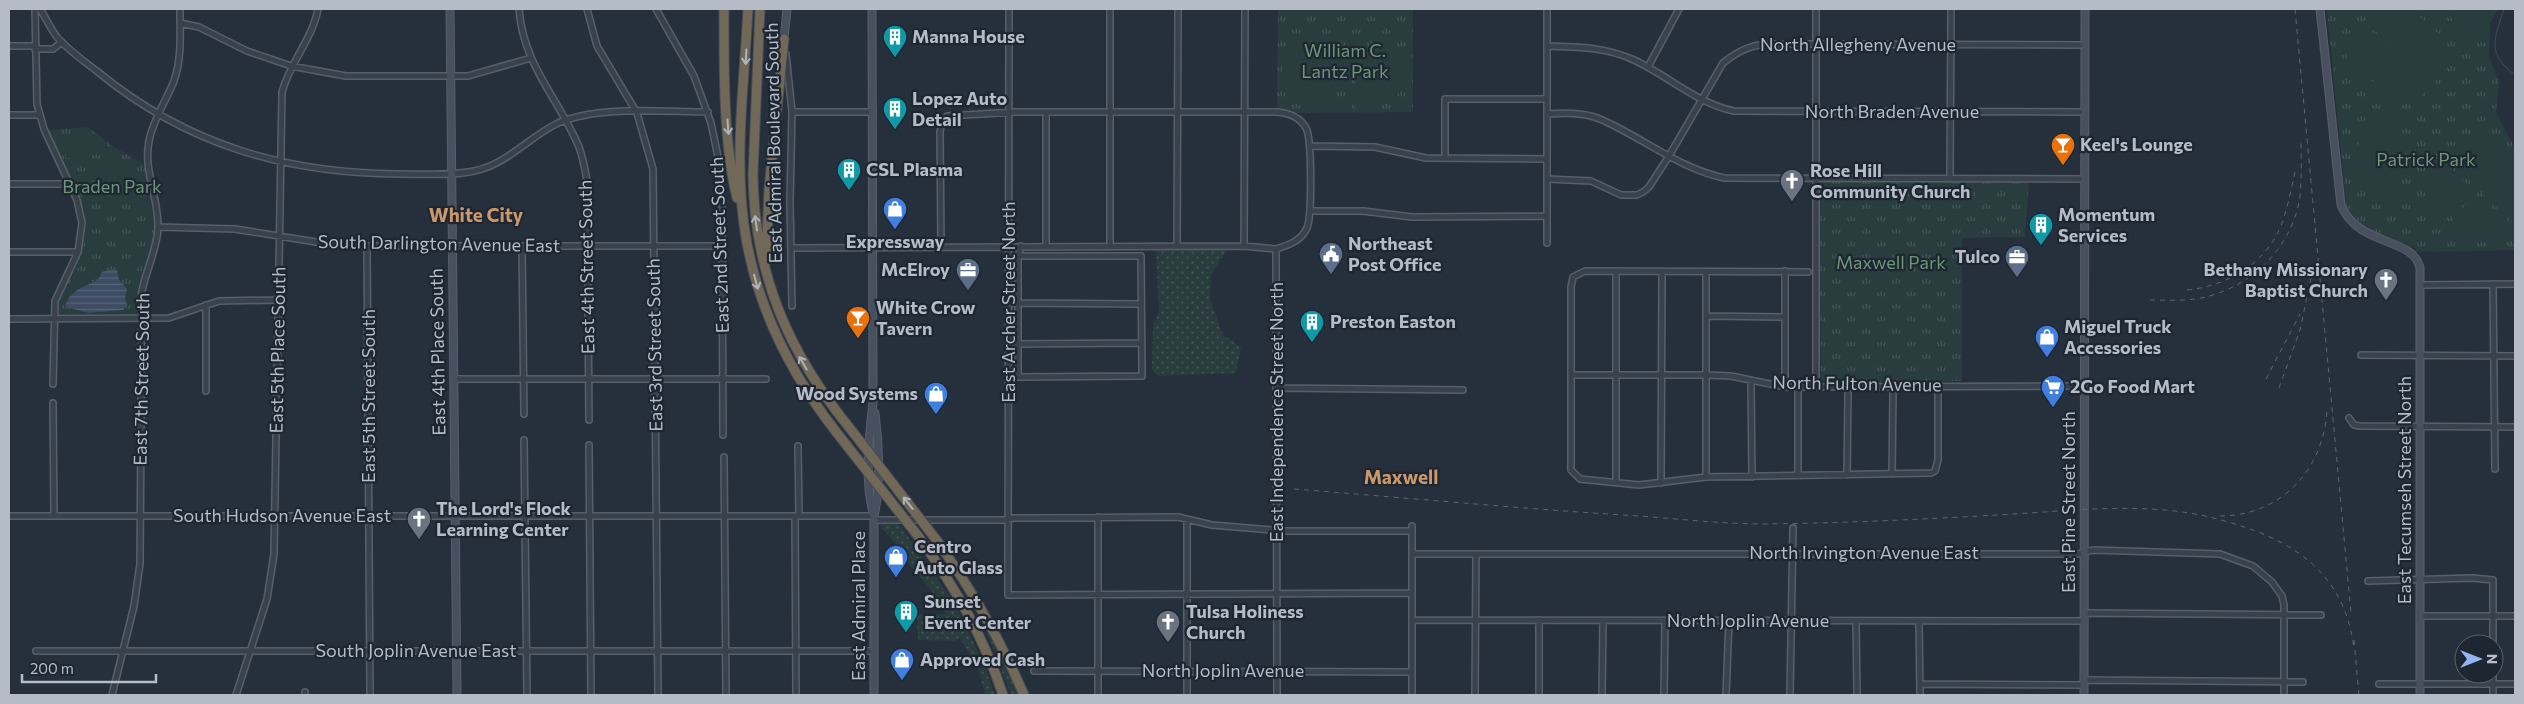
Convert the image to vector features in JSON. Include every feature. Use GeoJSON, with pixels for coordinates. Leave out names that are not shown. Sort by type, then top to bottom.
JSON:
{"type":"FeatureCollection","features":[{"type":"Feature","properties":{"kind":"highway"},"geometry":{"type":"LineString","coordinates":[[724,9],[724,67],[732,176],[760,296],[772,329],[800,382],[918,536],[961,601],[989,657],[1003,695]]}},
{"type":"Feature","properties":{"kind":"highway"},"geometry":{"type":"LineString","coordinates":[[745,235],[740,171],[748,9]]}},
{"type":"Feature","properties":{"kind":"highway"},"geometry":{"type":"LineString","coordinates":[[760,9],[753,191],[757,229],[765,271],[775,305],[796,350],[815,383],[938,542],[986,617],[1012,666],[1024,695]]}},
{"type":"Feature","properties":{"kind":"highway"},"geometry":{"type":"LineString","coordinates":[[765,271],[769,189],[784,39]]}},
{"type":"Feature","properties":{"kind":"street"},"geometry":{"type":"LineString","coordinates":[[35,9],[35,81],[40,114],[51,148],[70,184],[81,214],[82,231],[78,252],[58,289],[54,301],[53,384]]}},
{"type":"Feature","properties":{"kind":"street"},"geometry":{"type":"LineString","coordinates":[[40,9],[46,22],[62,42],[116,87],[158,114],[223,145],[281,163],[344,173],[452,174],[487,168],[545,130],[565,121],[600,112],[708,112]]}},
{"type":"Feature","properties":{"kind":"street","name":"East 7th Street South"},"geometry":{"type":"LineString","coordinates":[[112,695],[138,582],[141,516],[142,291],[154,252],[158,227],[147,163],[148,142],[176,73],[180,52],[180,9]]}},
{"type":"Feature","properties":{"kind":"street","name":"East 5th Place South"},"geometry":{"type":"LineString","coordinates":[[236,695],[267,599],[274,554],[282,92],[291,66],[311,34],[318,9]]}},
{"type":"Feature","properties":{"kind":"street","name":"East 4th Place South"},"geometry":{"type":"LineString","coordinates":[[450,9],[457,695]]}},
{"type":"Feature","properties":{"kind":"street","name":"East 4th Street South"},"geometry":{"type":"LineString","coordinates":[[519,9],[531,58],[545,88],[579,147],[587,181],[589,420]]}},
{"type":"Feature","properties":{"kind":"street","name":"East 3rd Street South"},"geometry":{"type":"LineString","coordinates":[[587,9],[597,46],[637,112],[653,168],[658,695]]}},
{"type":"Feature","properties":{"kind":"street","name":"East 2nd Street South"},"geometry":{"type":"LineString","coordinates":[[656,9],[694,76],[708,112],[714,134],[721,178],[723,435]]}},
{"type":"Feature","properties":{"kind":"street","name":"East Admiral Boulevard South"},"geometry":{"type":"LineString","coordinates":[[787,9],[784,39],[792,112],[792,306]]}},
{"type":"Feature","properties":{"kind":"street"},"geometry":{"type":"LineString","coordinates":[[872,9],[874,246]]}},
{"type":"Feature","properties":{"kind":"street","name":"East Archer Street North"},"geometry":{"type":"LineString","coordinates":[[1009,9],[1008,595],[1099,594]]}},
{"type":"Feature","properties":{"kind":"street"},"geometry":{"type":"LineString","coordinates":[[1110,9],[1110,246]]}},
{"type":"Feature","properties":{"kind":"street"},"geometry":{"type":"LineString","coordinates":[[1178,9],[1178,246]]}},
{"type":"Feature","properties":{"kind":"street"},"geometry":{"type":"LineString","coordinates":[[1244,246],[1245,9]]}},
{"type":"Feature","properties":{"kind":"street"},"geometry":{"type":"LineString","coordinates":[[1547,243],[1548,9]]}},
{"type":"Feature","properties":{"kind":"street"},"geometry":{"type":"LineString","coordinates":[[1648,67],[1680,9]]}},
{"type":"Feature","properties":{"kind":"street"},"geometry":{"type":"LineString","coordinates":[[1816,9],[1816,387]]}},
{"type":"Feature","properties":{"kind":"street"},"geometry":{"type":"LineString","coordinates":[[1950,179],[1951,9]]}},
{"type":"Feature","properties":{"kind":"street","name":"East Pine Street North"},"geometry":{"type":"LineString","coordinates":[[2084,695],[2085,9]]}},
{"type":"Feature","properties":{"kind":"street","name":"East Tecumseh Street North"},"geometry":{"type":"LineString","coordinates":[[2320,9],[2342,205],[2348,218],[2365,233],[2412,252],[2419,263],[2420,695]]}},
{"type":"Feature","properties":{"kind":"street"},"geometry":{"type":"LineString","coordinates":[[180,23],[199,27],[247,51],[291,66],[356,76],[451,77],[481,73],[531,58]]}},
{"type":"Feature","properties":{"kind":"street"},"geometry":{"type":"LineString","coordinates":[[9,46],[53,49],[62,42]]}},
{"type":"Feature","properties":{"kind":"street","name":"North Allegheny Avenue"},"geometry":{"type":"LineString","coordinates":[[1547,179],[1583,179],[1618,194],[1637,195],[1649,187],[1723,63],[1746,47],[1766,44],[2085,45]]}},
{"type":"Feature","properties":{"kind":"street"},"geometry":{"type":"LineString","coordinates":[[1548,46],[1610,51],[1648,67],[1701,98]]}},
{"type":"Feature","properties":{"kind":"street","name":"North Braden Avenue"},"geometry":{"type":"LineString","coordinates":[[1701,98],[1734,111],[2085,112]]}},
{"type":"Feature","properties":{"kind":"street"},"geometry":{"type":"LineString","coordinates":[[1445,158],[1444,99],[1547,99]]}},
{"type":"Feature","properties":{"kind":"street"},"geometry":{"type":"LineString","coordinates":[[792,248],[874,246],[941,246],[1009,246],[1021,246],[1046,246],[1110,246],[1178,246],[1244,246],[1276,249],[1294,243],[1302,236],[1308,226],[1310,211],[1309,136],[1305,126],[1292,115],[1282,112],[1110,111],[950,114],[944,118],[940,136],[941,246]]}},
{"type":"Feature","properties":{"kind":"street"},"geometry":{"type":"LineString","coordinates":[[792,112],[874,112]]}},
{"type":"Feature","properties":{"kind":"street"},"geometry":{"type":"LineString","coordinates":[[1046,112],[1046,246]]}},
{"type":"Feature","properties":{"kind":"street"},"geometry":{"type":"LineString","coordinates":[[1547,114],[1573,113],[1599,119],[1703,173],[1724,178],[1816,180],[2085,179]]}},
{"type":"Feature","properties":{"kind":"street"},"geometry":{"type":"LineString","coordinates":[[9,114],[40,114]]}},
{"type":"Feature","properties":{"kind":"street"},"geometry":{"type":"LineString","coordinates":[[1310,146],[1374,147],[1426,158],[1547,159]]}},
{"type":"Feature","properties":{"kind":"street"},"geometry":{"type":"LineString","coordinates":[[9,184],[70,184]]}},
{"type":"Feature","properties":{"kind":"street"},"geometry":{"type":"LineString","coordinates":[[1310,211],[1363,211],[1412,216],[1546,216]]}},
{"type":"Feature","properties":{"kind":"street","name":"South Darlington Avenue East"},"geometry":{"type":"LineString","coordinates":[[158,227],[234,228],[322,243],[367,246],[721,246]]}},
{"type":"Feature","properties":{"kind":"street","name":"East 5th Street South"},"geometry":{"type":"LineString","coordinates":[[367,246],[370,695]]}},
{"type":"Feature","properties":{"kind":"street"},"geometry":{"type":"LineString","coordinates":[[522,246],[524,414]]}},
{"type":"Feature","properties":{"kind":"street","name":"East Admiral Place"},"geometry":{"type":"LineString","coordinates":[[874,246],[873,403],[870,431],[870,504],[874,518],[874,695]]}},
{"type":"Feature","properties":{"kind":"street","name":"East Archer Street North"},"geometry":{"type":"LineString","coordinates":[[1021,246],[1018,256],[1018,377],[1142,376],[1141,343]]}},
{"type":"Feature","properties":{"kind":"street","name":"East Independence Street North"},"geometry":{"type":"LineString","coordinates":[[1276,249],[1278,388],[1277,695]]}},
{"type":"Feature","properties":{"kind":"street"},"geometry":{"type":"LineString","coordinates":[[9,252],[78,252]]}},
{"type":"Feature","properties":{"kind":"street"},"geometry":{"type":"LineString","coordinates":[[1008,344],[1141,343],[1140,256],[1018,256]]}},
{"type":"Feature","properties":{"kind":"street"},"geometry":{"type":"LineString","coordinates":[[1616,271],[1616,482]]}},
{"type":"Feature","properties":{"kind":"street"},"geometry":{"type":"LineString","coordinates":[[1785,271],[1785,387]]}},
{"type":"Feature","properties":{"kind":"street"},"geometry":{"type":"LineString","coordinates":[[1808,272],[1578,272],[1571,280],[1571,470],[1575,476],[1586,480],[1639,484],[1706,477],[1931,473],[1935,471],[1938,460],[1938,394]]}},
{"type":"Feature","properties":{"kind":"street"},"geometry":{"type":"LineString","coordinates":[[1661,483],[1662,272]]}},
{"type":"Feature","properties":{"kind":"street"},"geometry":{"type":"LineString","coordinates":[[1706,272],[1708,316],[1706,477]]}},
{"type":"Feature","properties":{"kind":"street"},"geometry":{"type":"LineString","coordinates":[[2420,284],[2515,284]]}},
{"type":"Feature","properties":{"kind":"street"},"geometry":{"type":"LineString","coordinates":[[2493,284],[2494,469]]}},
{"type":"Feature","properties":{"kind":"street"},"geometry":{"type":"LineString","coordinates":[[9,319],[141,319],[175,317],[206,305],[231,299],[278,300]]}},
{"type":"Feature","properties":{"kind":"street"},"geometry":{"type":"LineString","coordinates":[[1009,303],[1141,304]]}},
{"type":"Feature","properties":{"kind":"street"},"geometry":{"type":"LineString","coordinates":[[206,305],[206,391]]}},
{"type":"Feature","properties":{"kind":"street"},"geometry":{"type":"LineString","coordinates":[[1708,316],[1784,316]]}},
{"type":"Feature","properties":{"kind":"street"},"geometry":{"type":"LineString","coordinates":[[2361,355],[2515,356]]}},
{"type":"Feature","properties":{"kind":"street","name":"North Fulton Avenue"},"geometry":{"type":"LineString","coordinates":[[1571,375],[1731,376],[1785,387],[2084,386]]}},
{"type":"Feature","properties":{"kind":"street"},"geometry":{"type":"LineString","coordinates":[[454,379],[766,378]]}},
{"type":"Feature","properties":{"kind":"street"},"geometry":{"type":"LineString","coordinates":[[1751,381],[1752,477]]}},
{"type":"Feature","properties":{"kind":"street"},"geometry":{"type":"LineString","coordinates":[[1798,387],[1798,476]]}},
{"type":"Feature","properties":{"kind":"street"},"geometry":{"type":"LineString","coordinates":[[1278,388],[1463,390]]}},
{"type":"Feature","properties":{"kind":"street"},"geometry":{"type":"LineString","coordinates":[[1847,474],[1848,394]]}},
{"type":"Feature","properties":{"kind":"street"},"geometry":{"type":"LineString","coordinates":[[1892,474],[1893,394]]}},
{"type":"Feature","properties":{"kind":"street"},"geometry":{"type":"LineString","coordinates":[[53,403],[54,516]]}},
{"type":"Feature","properties":{"kind":"street"},"geometry":{"type":"LineString","coordinates":[[2349,418],[2354,425],[2360,426],[2515,427]]}},
{"type":"Feature","properties":{"kind":"street"},"geometry":{"type":"LineString","coordinates":[[524,440],[527,695]]}},
{"type":"Feature","properties":{"kind":"street"},"geometry":{"type":"LineString","coordinates":[[589,445],[592,695]]}},
{"type":"Feature","properties":{"kind":"street"},"geometry":{"type":"LineString","coordinates":[[796,695],[798,446]]}},
{"type":"Feature","properties":{"kind":"street"},"geometry":{"type":"LineString","coordinates":[[724,457],[726,695]]}},
{"type":"Feature","properties":{"kind":"street","name":"South Hudson Avenue East"},"geometry":{"type":"LineString","coordinates":[[9,516],[797,516],[1009,519],[1178,517],[1212,525],[1278,531],[1412,529],[1412,554]]}},
{"type":"Feature","properties":{"kind":"street"},"geometry":{"type":"LineString","coordinates":[[1098,517],[1098,695]]}},
{"type":"Feature","properties":{"kind":"street"},"geometry":{"type":"LineString","coordinates":[[1187,520],[1187,695]]}},
{"type":"Feature","properties":{"kind":"street"},"geometry":{"type":"LineString","coordinates":[[1790,695],[1793,621],[1793,528]]}},
{"type":"Feature","properties":{"kind":"street","name":"North Irvington Avenue East"},"geometry":{"type":"LineString","coordinates":[[1412,554],[1793,554],[2084,552],[2091,550],[2229,556],[2253,566],[2272,582],[2282,596],[2285,614],[2284,695]]}},
{"type":"Feature","properties":{"kind":"street"},"geometry":{"type":"LineString","coordinates":[[1412,554],[1412,695]]}},
{"type":"Feature","properties":{"kind":"street"},"geometry":{"type":"LineString","coordinates":[[1475,695],[1476,554]]}},
{"type":"Feature","properties":{"kind":"street"},"geometry":{"type":"LineString","coordinates":[[2368,581],[2493,580],[2493,634]]}},
{"type":"Feature","properties":{"kind":"street"},"geometry":{"type":"LineString","coordinates":[[1099,594],[1412,593]]}},
{"type":"Feature","properties":{"kind":"street","name":"North Joplin Avenue"},"geometry":{"type":"LineString","coordinates":[[1412,620],[1919,621],[2285,614],[2321,615]]}},
{"type":"Feature","properties":{"kind":"street"},"geometry":{"type":"LineString","coordinates":[[2420,616],[2515,616]]}},
{"type":"Feature","properties":{"kind":"street"},"geometry":{"type":"LineString","coordinates":[[1539,620],[1539,695]]}},
{"type":"Feature","properties":{"kind":"street"},"geometry":{"type":"LineString","coordinates":[[1664,695],[1665,620]]}},
{"type":"Feature","properties":{"kind":"street"},"geometry":{"type":"LineString","coordinates":[[1602,695],[1603,621]]}},
{"type":"Feature","properties":{"kind":"street"},"geometry":{"type":"LineString","coordinates":[[1726,695],[1728,621]]}},
{"type":"Feature","properties":{"kind":"street"},"geometry":{"type":"LineString","coordinates":[[1856,621],[1857,695]]}},
{"type":"Feature","properties":{"kind":"street"},"geometry":{"type":"LineString","coordinates":[[1919,621],[1920,695]]}},
{"type":"Feature","properties":{"kind":"street","name":"South Joplin Avenue East"},"geometry":{"type":"LineString","coordinates":[[36,650],[874,651]]}},
{"type":"Feature","properties":{"kind":"street","name":"North Joplin Avenue"},"geometry":{"type":"LineString","coordinates":[[1034,671],[1412,672]]}},
{"type":"Feature","properties":{"kind":"street"},"geometry":{"type":"LineString","coordinates":[[1920,684],[2303,682]]}},
{"type":"Feature","properties":{"kind":"street"},"geometry":{"type":"LineString","coordinates":[[2379,684],[2454,683]]}},
{"type":"Feature","properties":{"kind":"street"},"geometry":{"type":"LineString","coordinates":[[2493,695],[2494,684]]}},
{"type":"Feature","properties":{"kind":"green space","name":"William C. Lantz Park"},"geometry":{"type":"Polygon","coordinates":[[[1278,9],[1413,9],[1413,112],[1295,113],[1277,109],[1278,9]]]}},
{"type":"Feature","properties":{"kind":"green space","name":"Patrick Park"},"geometry":{"type":"Polygon","coordinates":[[[2327,9],[2499,9],[2490,23],[2489,57],[2499,80],[2496,112],[2515,149],[2515,250],[2417,252],[2415,248],[2367,228],[2352,214],[2346,204],[2327,9]]]}},
{"type":"Feature","properties":{"kind":"green space"},"geometry":{"type":"Polygon","coordinates":[[[2386,9],[2412,11],[2428,23],[2398,51],[2393,51],[2366,20],[2386,9]]]}},
{"type":"Feature","properties":{"kind":"green space"},"geometry":{"type":"Polygon","coordinates":[[[2446,9],[2489,9],[2487,42],[2459,42],[2456,39],[2456,25],[2446,9]]]}},
{"type":"Feature","properties":{"kind":"green space"},"geometry":{"type":"Polygon","coordinates":[[[2364,21],[2390,54],[2390,58],[2360,88],[2349,70],[2347,54],[2352,37],[2364,21]]]}},
{"type":"Feature","properties":{"kind":"green space"},"geometry":{"type":"Polygon","coordinates":[[[2432,26],[2442,42],[2444,59],[2439,75],[2428,90],[2401,59],[2401,54],[2432,26]]]}},
{"type":"Feature","properties":{"kind":"green space"},"geometry":{"type":"Polygon","coordinates":[[[1282,54],[1332,54],[1336,58],[1336,110],[1312,106],[1294,95],[1284,78],[1282,54]]]}},
{"type":"Feature","properties":{"kind":"green space"},"geometry":{"type":"Polygon","coordinates":[[[1360,54],[1412,54],[1409,77],[1397,94],[1379,106],[1356,110],[1356,58],[1360,54]]]}},
{"type":"Feature","properties":{"kind":"green space"},"geometry":{"type":"Polygon","coordinates":[[[2393,62],[2398,62],[2425,93],[2418,99],[2402,105],[2385,105],[2377,102],[2363,91],[2393,62]]]}},
{"type":"Feature","properties":{"kind":"green space"},"geometry":{"type":"Polygon","coordinates":[[[2389,116],[2401,117],[2401,137],[2398,137],[2397,152],[2394,155],[2377,155],[2377,161],[2393,162],[2396,165],[2398,201],[2380,199],[2368,191],[2359,179],[2356,164],[2357,149],[2363,134],[2374,123],[2389,116]]]}},
{"type":"Feature","properties":{"kind":"green space","name":"Braden Park"},"geometry":{"type":"Polygon","coordinates":[[[88,127],[112,146],[144,164],[155,228],[152,249],[140,283],[136,315],[56,315],[57,306],[63,291],[80,255],[84,238],[84,222],[76,191],[47,130],[88,127]]]}},
{"type":"Feature","properties":{"kind":"green space"},"geometry":{"type":"Polygon","coordinates":[[[66,135],[91,135],[91,158],[66,158],[66,135]]]}},
{"type":"Feature","properties":{"kind":"green space"},"geometry":{"type":"Polygon","coordinates":[[[2473,139],[2492,142],[2507,153],[2478,185],[2474,185],[2444,154],[2456,144],[2473,139]]]}},
{"type":"Feature","properties":{"kind":"green space"},"geometry":{"type":"Polygon","coordinates":[[[2510,156],[2515,162],[2515,220],[2513,223],[2482,193],[2482,189],[2510,156]]]}},
{"type":"Feature","properties":{"kind":"green space"},"geometry":{"type":"Polygon","coordinates":[[[2441,158],[2471,189],[2471,193],[2441,223],[2435,215],[2428,198],[2428,183],[2435,166],[2441,158]]]}},
{"type":"Feature","properties":{"kind":"green space"},"geometry":{"type":"Polygon","coordinates":[[[93,161],[111,162],[112,166],[112,163],[125,164],[124,197],[111,196],[111,173],[103,180],[93,180],[93,161]]]}},
{"type":"Feature","properties":{"kind":"green space","name":"Maxwell Park"},"geometry":{"type":"Polygon","coordinates":[[[1825,182],[2029,182],[2025,237],[1962,238],[1962,381],[1827,384],[1821,381],[1819,186],[1825,182]]]}},
{"type":"Feature","properties":{"kind":"green space"},"geometry":{"type":"Polygon","coordinates":[[[2474,196],[2478,196],[2509,227],[2502,233],[2485,241],[2468,242],[2452,235],[2445,228],[2474,196]]]}},
{"type":"Feature","properties":{"kind":"green space"},"geometry":{"type":"Polygon","coordinates":[[[1228,249],[1211,274],[1210,299],[1223,335],[1241,347],[1236,373],[1158,376],[1152,370],[1153,324],[1159,313],[1156,250],[1228,249]]]}},
{"type":"Feature","properties":{"kind":"green space"},"geometry":{"type":"Polygon","coordinates":[[[884,522],[899,524],[955,604],[985,667],[995,695],[985,695],[977,666],[960,638],[954,641],[918,640],[917,615],[946,614],[934,594],[882,529],[881,524],[884,522]]]}},
{"type":"Feature","properties":{"kind":"green space"},"geometry":{"type":"Polygon","coordinates":[[[981,618],[1007,666],[1019,695],[1011,695],[981,618]]]}},
{"type":"Feature","properties":{"kind":"water"},"geometry":{"type":"Polygon","coordinates":[[[112,269],[117,270],[119,280],[127,289],[125,298],[127,305],[123,310],[89,313],[66,307],[69,298],[73,294],[97,281],[102,272],[112,269]]]}},
{"type":"Feature","properties":{"kind":"waterway"},"geometry":{"type":"LineString","coordinates":[[2504,9],[2495,38],[2496,53],[2506,67],[2515,75]]}},
{"type":"Feature","properties":{"kind":"railway"},"geometry":{"type":"LineString","coordinates":[[2295,9],[2351,613]]}},
{"type":"Feature","properties":{"kind":"railway"},"geometry":{"type":"LineString","coordinates":[[2150,300],[2190,300],[2215,294],[2233,287],[2249,277],[2264,264],[2277,250],[2288,233],[2296,215],[2301,189],[2301,139]]}},
{"type":"Feature","properties":{"kind":"railway"},"geometry":{"type":"LineString","coordinates":[[2187,290],[2202,288],[2230,278],[2255,262],[2265,251],[2281,226],[2296,167]]}},
{"type":"Feature","properties":{"kind":"railway"},"geometry":{"type":"LineString","coordinates":[[2279,388],[2300,330],[2314,263]]}},
{"type":"Feature","properties":{"kind":"railway"},"geometry":{"type":"LineString","coordinates":[[2266,379],[2300,314]]}},
{"type":"Feature","properties":{"kind":"railway"},"geometry":{"type":"LineString","coordinates":[[2220,516],[2242,514],[2263,508],[2281,498],[2296,484],[2309,469],[2318,450],[2324,430],[2327,408]]}},
{"type":"Feature","properties":{"kind":"railway"},"geometry":{"type":"LineString","coordinates":[[1294,489],[1748,524],[1982,516],[2118,508],[2170,510],[2196,514],[2247,528],[2270,537],[2310,562],[2326,579],[2339,598],[2348,621],[2354,648]]}},
{"type":"Feature","properties":{"kind":"railway"},"geometry":{"type":"LineString","coordinates":[[2354,640],[2359,695]]}},
{"type":"Feature","properties":{"kind":"place","name":"Manna House"},"geometry":{"type":"Point","coordinates":[895,58]}},
{"type":"Feature","properties":{"kind":"place","name":"Lopez Auto Detail"},"geometry":{"type":"Point","coordinates":[895,130]}},
{"type":"Feature","properties":{"kind":"place","name":"Keel's Lounge"},"geometry":{"type":"Point","coordinates":[2063,166]}},
{"type":"Feature","properties":{"kind":"place","name":"CSL Plasma"},"geometry":{"type":"Point","coordinates":[849,191]}},
{"type":"Feature","properties":{"kind":"place","name":"Rose Hill Community Church"},"geometry":{"type":"Point","coordinates":[1792,202]}},
{"type":"Feature","properties":{"kind":"place","name":"Expressway"},"geometry":{"type":"Point","coordinates":[895,230]}},
{"type":"Feature","properties":{"kind":"place","name":"Momentum Services"},"geometry":{"type":"Point","coordinates":[2041,246]}},
{"type":"Feature","properties":{"kind":"place","name":"Northeast Post Office"},"geometry":{"type":"Point","coordinates":[1331,275]}},
{"type":"Feature","properties":{"kind":"place","name":"Tulco"},"geometry":{"type":"Point","coordinates":[2017,278]}},
{"type":"Feature","properties":{"kind":"place","name":"McElroy"},"geometry":{"type":"Point","coordinates":[968,291]}},
{"type":"Feature","properties":{"kind":"place","name":"Bethany Missionary Baptist Church"},"geometry":{"type":"Point","coordinates":[2386,301]}},
{"type":"Feature","properties":{"kind":"place","name":"White Crow Tavern"},"geometry":{"type":"Point","coordinates":[858,339]}},
{"type":"Feature","properties":{"kind":"place","name":"Preston Easton"},"geometry":{"type":"Point","coordinates":[1312,343]}},
{"type":"Feature","properties":{"kind":"place","name":"Miguel Truck Accessories"},"geometry":{"type":"Point","coordinates":[2047,358]}},
{"type":"Feature","properties":{"kind":"place","name":"2Go Food Mart"},"geometry":{"type":"Point","coordinates":[2053,408]}},
{"type":"Feature","properties":{"kind":"place","name":"Wood Systems"},"geometry":{"type":"Point","coordinates":[936,415]}},
{"type":"Feature","properties":{"kind":"place","name":"The Lord's Flock Learning Center"},"geometry":{"type":"Point","coordinates":[419,540]}},
{"type":"Feature","properties":{"kind":"place","name":"Centro Auto Glass"},"geometry":{"type":"Point","coordinates":[896,578]}},
{"type":"Feature","properties":{"kind":"place","name":"Sunset Event Center"},"geometry":{"type":"Point","coordinates":[906,633]}},
{"type":"Feature","properties":{"kind":"place","name":"Tulsa Holiness Church"},"geometry":{"type":"Point","coordinates":[1168,643]}},
{"type":"Feature","properties":{"kind":"place","name":"Approved Cash"},"geometry":{"type":"Point","coordinates":[902,681]}},
{"type":"Feature","properties":{"kind":"district","name":"White City"},"geometry":{"type":"Point","coordinates":[476,215]}},
{"type":"Feature","properties":{"kind":"district","name":"Maxwell"},"geometry":{"type":"Point","coordinates":[1401,477]}}]}
